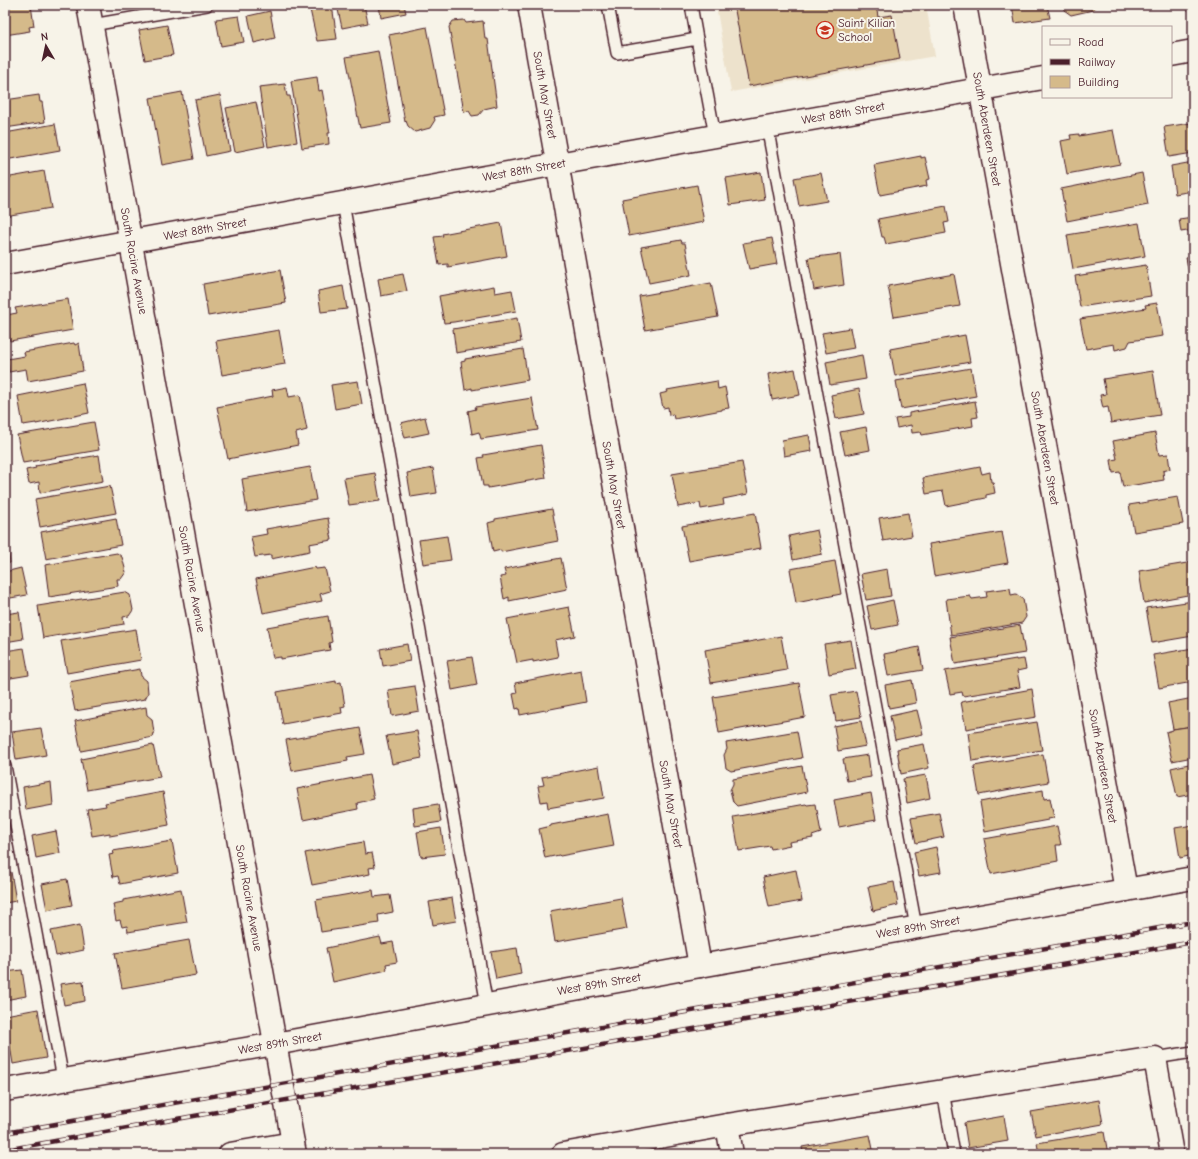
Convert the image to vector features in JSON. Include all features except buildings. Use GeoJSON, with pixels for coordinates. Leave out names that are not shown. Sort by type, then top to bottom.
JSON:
{"type":"FeatureCollection","features":[{"type":"Feature","properties":{"kind":"street","name":"South May Street"},"geometry":{"type":"LineString","coordinates":[[529,5],[700,966]]}},
{"type":"Feature","properties":{"kind":"street","name":"South Aberdeen Street"},"geometry":{"type":"LineString","coordinates":[[965,5],[1126,890]]}},
{"type":"Feature","properties":{"kind":"street","name":"South Racine Avenue"},"geometry":{"type":"LineString","coordinates":[[90,15],[294,1148]]}},
{"type":"Feature","properties":{"kind":"street"},"geometry":{"type":"LineString","coordinates":[[1172,55],[1193,51]]}},
{"type":"Feature","properties":{"kind":"street","name":"West 88th Street"},"geometry":{"type":"LineString","coordinates":[[5,264],[767,126],[1042,78]]}},
{"type":"Feature","properties":{"kind":"street","name":"West 89th Street"},"geometry":{"type":"LineString","coordinates":[[5,1090],[275,1044],[1193,878]]}},
{"type":"Feature","properties":{"kind":"street"},"geometry":{"type":"LineString","coordinates":[[563,1154],[727,1125],[1155,1058],[1172,1154]]}},
{"type":"Feature","properties":{"kind":"street"},"geometry":{"type":"LineString","coordinates":[[727,1125],[732,1154]]}},
{"type":"Feature","properties":{"kind":"street"},"geometry":{"type":"LineString","coordinates":[[230,1154],[294,1148]]}},
{"type":"Feature","properties":{"kind":"lane"},"geometry":{"type":"LineString","coordinates":[[90,15],[207,5]]}},
{"type":"Feature","properties":{"kind":"lane"},"geometry":{"type":"LineString","coordinates":[[608,5],[616,53],[697,39]]}},
{"type":"Feature","properties":{"kind":"lane"},"geometry":{"type":"LineString","coordinates":[[691,5],[715,136]]}},
{"type":"Feature","properties":{"kind":"lane"},"geometry":{"type":"LineString","coordinates":[[767,126],[916,928]]}},
{"type":"Feature","properties":{"kind":"lane"},"geometry":{"type":"LineString","coordinates":[[343,203],[487,1005]]}},
{"type":"Feature","properties":{"kind":"lane"},"geometry":{"type":"LineString","coordinates":[[5,766],[63,1079]]}},
{"type":"Feature","properties":{"kind":"lane"},"geometry":{"type":"LineString","coordinates":[[1155,1058],[1193,1052]]}},
{"type":"Feature","properties":{"kind":"lane"},"geometry":{"type":"LineString","coordinates":[[943,1091],[954,1154]]}},
{"type":"Feature","properties":{"kind":"shaded area","name":"Saint Kilian School"},"geometry":{"type":"Polygon","coordinates":[[[716,5],[926,5],[935,56],[731,92],[716,5]]]}},
{"type":"Feature","properties":{"kind":"railway"},"geometry":{"type":"LineString","coordinates":[[5,1133],[1193,922]]}},
{"type":"Feature","properties":{"kind":"railway"},"geometry":{"type":"LineString","coordinates":[[5,1150],[1193,942]]}},
{"type":"Feature","properties":{"kind":"place","name":"Saint Kilian School"},"geometry":{"type":"Point","coordinates":[825,30]}}]}
